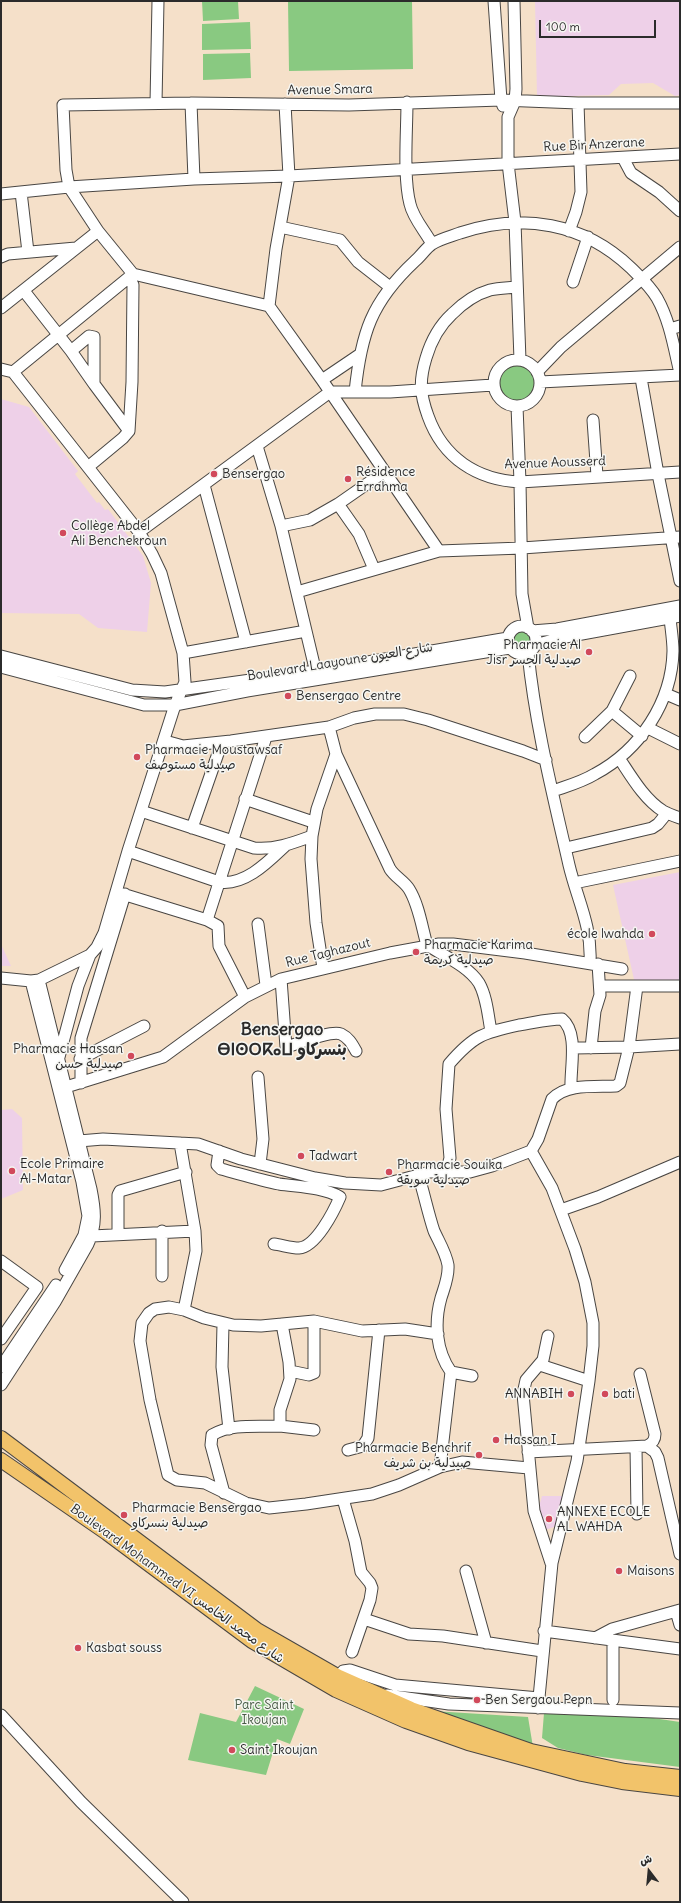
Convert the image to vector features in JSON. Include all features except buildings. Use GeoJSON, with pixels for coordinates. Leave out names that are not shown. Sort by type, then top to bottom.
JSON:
{"type":"FeatureCollection","features":[{"type":"Feature","properties":{"kind":"main road","name":"Boulevard Mohammed VI شارع محمد الخامس"},"geometry":{"type":"LineString","coordinates":[[1,1437],[257,1630],[339,1677],[411,1709],[531,1751],[625,1771],[680,1777]]}},
{"type":"Feature","properties":{"kind":"main road","name":"Boulevard Mohammed VI شارع محمد الخامس"},"geometry":{"type":"LineString","coordinates":[[1,1460],[107,1533],[252,1641],[336,1690],[406,1721],[468,1743],[582,1774],[622,1782],[680,1789]]}},
{"type":"Feature","properties":{"kind":"street"},"geometry":{"type":"LineString","coordinates":[[156,103],[158,1]]}},
{"type":"Feature","properties":{"kind":"street"},"geometry":{"type":"LineString","coordinates":[[494,1],[501,100],[508,117],[508,163],[515,222],[520,360]]}},
{"type":"Feature","properties":{"kind":"street"},"geometry":{"type":"LineString","coordinates":[[508,117],[515,101],[514,1]]}},
{"type":"Feature","properties":{"kind":"street","name":"Avenue Smara"},"geometry":{"type":"LineString","coordinates":[[69,187],[63,104],[285,104],[501,100],[578,103],[680,102]]}},
{"type":"Feature","properties":{"kind":"street"},"geometry":{"type":"LineString","coordinates":[[407,102],[406,170],[410,204],[432,244]]}},
{"type":"Feature","properties":{"kind":"street"},"geometry":{"type":"LineString","coordinates":[[191,103],[194,179]]}},
{"type":"Feature","properties":{"kind":"street"},"geometry":{"type":"LineString","coordinates":[[568,231],[579,201],[581,159],[578,103]]}},
{"type":"Feature","properties":{"kind":"street"},"geometry":{"type":"LineString","coordinates":[[269,306],[289,176],[285,104]]}},
{"type":"Feature","properties":{"kind":"street","name":"Rue Bir Anzerane"},"geometry":{"type":"LineString","coordinates":[[1,194],[69,187],[194,179],[406,170],[680,154]]}},
{"type":"Feature","properties":{"kind":"street"},"geometry":{"type":"LineString","coordinates":[[623,158],[631,173],[659,192],[680,211]]}},
{"type":"Feature","properties":{"kind":"street"},"geometry":{"type":"LineString","coordinates":[[69,187],[98,231],[131,276],[133,285],[131,422],[129,431],[123,438],[88,467]]}},
{"type":"Feature","properties":{"kind":"street"},"geometry":{"type":"LineString","coordinates":[[21,192],[28,252]]}},
{"type":"Feature","properties":{"kind":"street"},"geometry":{"type":"LineString","coordinates":[[355,392],[359,355],[364,338],[374,312],[390,287],[432,244],[471,229],[515,222],[557,227],[588,237],[603,245],[643,279],[658,299],[675,328],[680,374],[641,378],[539,377]]}},
{"type":"Feature","properties":{"kind":"street"},"geometry":{"type":"LineString","coordinates":[[280,227],[340,240],[358,262],[390,287]]}},
{"type":"Feature","properties":{"kind":"street"},"geometry":{"type":"LineString","coordinates":[[1,308],[98,231]]}},
{"type":"Feature","properties":{"kind":"street"},"geometry":{"type":"LineString","coordinates":[[573,282],[588,237]]}},
{"type":"Feature","properties":{"kind":"street"},"geometry":{"type":"LineString","coordinates":[[539,377],[530,364],[520,360],[511,360],[498,369],[494,377],[493,385],[499,398],[510,406],[524,405],[536,396],[539,377],[562,348],[680,247]]}},
{"type":"Feature","properties":{"kind":"street"},"geometry":{"type":"LineString","coordinates":[[1,257],[8,254],[76,248]]}},
{"type":"Feature","properties":{"kind":"street"},"geometry":{"type":"LineString","coordinates":[[131,276],[269,306],[440,551]]}},
{"type":"Feature","properties":{"kind":"street"},"geometry":{"type":"LineString","coordinates":[[13,372],[131,276]]}},
{"type":"Feature","properties":{"kind":"street","name":"Avenue Aousserd"},"geometry":{"type":"LineString","coordinates":[[517,287],[490,290],[475,296],[445,320],[434,336],[422,372],[420,390],[434,432],[446,449],[464,464],[482,474],[501,481],[520,482],[680,472]]}},
{"type":"Feature","properties":{"kind":"street"},"geometry":{"type":"LineString","coordinates":[[24,291],[71,351],[129,431]]}},
{"type":"Feature","properties":{"kind":"street"},"geometry":{"type":"LineString","coordinates":[[71,351],[89,336],[94,337],[94,384]]}},
{"type":"Feature","properties":{"kind":"street"},"geometry":{"type":"LineString","coordinates":[[322,380],[359,355]]}},
{"type":"Feature","properties":{"kind":"street"},"geometry":{"type":"LineString","coordinates":[[1,369],[13,372],[139,532],[161,574],[183,653],[184,682],[175,705],[165,741],[128,851],[121,893],[80,1038],[81,1083]]}},
{"type":"Feature","properties":{"kind":"street"},"geometry":{"type":"LineString","coordinates":[[641,378],[658,474],[676,538],[680,581]]}},
{"type":"Feature","properties":{"kind":"street"},"geometry":{"type":"LineString","coordinates":[[139,532],[330,392],[420,390],[493,385]]}},
{"type":"Feature","properties":{"kind":"street"},"geometry":{"type":"LineString","coordinates":[[517,406],[522,548],[522,594],[516,628],[510,633],[520,648],[532,693],[574,883],[586,922],[590,948],[600,986],[591,1048]]}},
{"type":"Feature","properties":{"kind":"street"},"geometry":{"type":"LineString","coordinates":[[593,420],[597,476]]}},
{"type":"Feature","properties":{"kind":"street"},"geometry":{"type":"LineString","coordinates":[[257,446],[281,526],[316,675]]}},
{"type":"Feature","properties":{"kind":"street"},"geometry":{"type":"LineString","coordinates":[[281,526],[310,520],[338,504],[384,472]]}},
{"type":"Feature","properties":{"kind":"street"},"geometry":{"type":"LineString","coordinates":[[204,485],[246,642]]}},
{"type":"Feature","properties":{"kind":"street"},"geometry":{"type":"LineString","coordinates":[[338,504],[359,534],[374,569]]}},
{"type":"Feature","properties":{"kind":"street"},"geometry":{"type":"LineString","coordinates":[[297,592],[440,551],[522,548],[676,538]]}},
{"type":"Feature","properties":{"kind":"street"},"geometry":{"type":"LineString","coordinates":[[520,648],[536,637],[530,629],[522,594]]}},
{"type":"Feature","properties":{"kind":"street"},"geometry":{"type":"LineString","coordinates":[[516,628],[558,629],[680,606]]}},
{"type":"Feature","properties":{"kind":"street"},"geometry":{"type":"LineString","coordinates":[[553,791],[596,774],[619,758],[645,732],[666,694],[673,651],[675,617]]}},
{"type":"Feature","properties":{"kind":"street","name":"Boulevard Laayoune شارع العيون"},"geometry":{"type":"LineString","coordinates":[[1,656],[132,690],[165,692],[316,675],[520,648],[560,638],[675,617]]}},
{"type":"Feature","properties":{"kind":"street"},"geometry":{"type":"LineString","coordinates":[[183,653],[306,631]]}},
{"type":"Feature","properties":{"kind":"street","name":"Boulevard Laayoune شارع العيون"},"geometry":{"type":"LineString","coordinates":[[1,667],[144,705],[175,705],[247,691],[316,675]]}},
{"type":"Feature","properties":{"kind":"street"},"geometry":{"type":"LineString","coordinates":[[585,737],[612,711],[630,676]]}},
{"type":"Feature","properties":{"kind":"street"},"geometry":{"type":"LineString","coordinates":[[666,694],[680,700]]}},
{"type":"Feature","properties":{"kind":"street"},"geometry":{"type":"LineString","coordinates":[[612,711],[645,732],[680,744]]}},
{"type":"Feature","properties":{"kind":"street"},"geometry":{"type":"LineString","coordinates":[[165,741],[183,746],[222,742],[329,727],[354,718],[375,714],[404,714],[428,720],[546,760]]}},
{"type":"Feature","properties":{"kind":"street"},"geometry":{"type":"LineString","coordinates":[[329,727],[336,754],[390,869],[394,875],[409,889],[421,922],[427,946],[460,966],[479,983],[485,999],[491,1031]]}},
{"type":"Feature","properties":{"kind":"street"},"geometry":{"type":"LineString","coordinates":[[207,920],[266,737]]}},
{"type":"Feature","properties":{"kind":"street"},"geometry":{"type":"LineString","coordinates":[[192,828],[222,742]]}},
{"type":"Feature","properties":{"kind":"street"},"geometry":{"type":"LineString","coordinates":[[323,968],[316,923],[311,859],[312,836],[313,822],[336,754]]}},
{"type":"Feature","properties":{"kind":"street"},"geometry":{"type":"LineString","coordinates":[[619,758],[632,779],[651,801],[668,813],[680,818]]}},
{"type":"Feature","properties":{"kind":"street"},"geometry":{"type":"LineString","coordinates":[[245,799],[313,822]]}},
{"type":"Feature","properties":{"kind":"street"},"geometry":{"type":"LineString","coordinates":[[141,811],[232,841],[264,849],[286,846],[312,836]]}},
{"type":"Feature","properties":{"kind":"street"},"geometry":{"type":"LineString","coordinates":[[566,848],[652,828],[663,820],[668,813]]}},
{"type":"Feature","properties":{"kind":"street"},"geometry":{"type":"LineString","coordinates":[[128,851],[219,882],[236,882],[271,860],[286,846]]}},
{"type":"Feature","properties":{"kind":"street"},"geometry":{"type":"LineString","coordinates":[[574,883],[680,860]]}},
{"type":"Feature","properties":{"kind":"street"},"geometry":{"type":"LineString","coordinates":[[121,893],[207,920],[218,926],[219,946],[245,997]]}},
{"type":"Feature","properties":{"kind":"street"},"geometry":{"type":"LineString","coordinates":[[59,1059],[78,986],[90,955],[97,947],[104,933],[121,893]]}},
{"type":"Feature","properties":{"kind":"street"},"geometry":{"type":"LineString","coordinates":[[258,924],[266,986]]}},
{"type":"Feature","properties":{"kind":"street","name":"Rue Taghazout"},"geometry":{"type":"LineString","coordinates":[[66,1087],[163,1057],[245,997],[281,979],[323,968],[439,944],[473,946],[594,963],[622,969]]}},
{"type":"Feature","properties":{"kind":"street"},"geometry":{"type":"LineString","coordinates":[[1,978],[35,981],[90,955]]}},
{"type":"Feature","properties":{"kind":"street"},"geometry":{"type":"LineString","coordinates":[[281,979],[286,1048],[328,1034],[340,1034],[347,1038],[356,1051]]}},
{"type":"Feature","properties":{"kind":"street"},"geometry":{"type":"LineString","coordinates":[[1,1385],[55,1302],[92,1236],[95,1216],[94,1206],[59,1059],[35,981]]}},
{"type":"Feature","properties":{"kind":"street"},"geometry":{"type":"LineString","coordinates":[[1,1367],[50,1296],[84,1235],[88,1216],[82,1182],[35,981]]}},
{"type":"Feature","properties":{"kind":"street"},"geometry":{"type":"LineString","coordinates":[[600,986],[680,986]]}},
{"type":"Feature","properties":{"kind":"street"},"geometry":{"type":"LineString","coordinates":[[79,1141],[103,1139],[198,1144],[260,1164],[315,1178],[345,1183],[381,1185],[430,1172],[470,1172],[482,1169],[531,1151],[538,1139],[552,1100],[556,1095],[571,1088],[619,1084],[629,1047],[637,986]]}},
{"type":"Feature","properties":{"kind":"street"},"geometry":{"type":"LineString","coordinates":[[446,1173],[450,1158],[446,1109],[448,1064],[466,1046],[491,1031],[546,1020],[562,1019],[567,1025],[574,1048],[571,1088]]}},
{"type":"Feature","properties":{"kind":"street"},"geometry":{"type":"LineString","coordinates":[[80,1059],[105,1048],[144,1026]]}},
{"type":"Feature","properties":{"kind":"street"},"geometry":{"type":"LineString","coordinates":[[574,1048],[680,1044]]}},
{"type":"Feature","properties":{"kind":"street"},"geometry":{"type":"LineString","coordinates":[[258,1077],[263,1139],[260,1164]]}},
{"type":"Feature","properties":{"kind":"street"},"geometry":{"type":"LineString","coordinates":[[180,1142],[195,1231],[196,1251],[184,1310]]}},
{"type":"Feature","properties":{"kind":"street"},"geometry":{"type":"LineString","coordinates":[[220,1151],[217,1165],[221,1169],[279,1184],[299,1186],[328,1192],[340,1197]]}},
{"type":"Feature","properties":{"kind":"street"},"geometry":{"type":"LineString","coordinates":[[531,1151],[552,1188],[575,1248],[590,1301],[593,1323],[589,1381],[579,1449],[552,1563],[538,1703]]}},
{"type":"Feature","properties":{"kind":"street"},"geometry":{"type":"LineString","coordinates":[[561,1210],[598,1197],[680,1162]]}},
{"type":"Feature","properties":{"kind":"street"},"geometry":{"type":"LineString","coordinates":[[118,1234],[118,1195],[120,1191],[186,1172]]}},
{"type":"Feature","properties":{"kind":"street"},"geometry":{"type":"LineString","coordinates":[[418,1174],[434,1229],[448,1267],[448,1276],[438,1315],[440,1352],[444,1363],[451,1372],[472,1376]]}},
{"type":"Feature","properties":{"kind":"street"},"geometry":{"type":"LineString","coordinates":[[274,1244],[300,1248],[310,1244],[326,1222],[340,1197],[345,1183]]}},
{"type":"Feature","properties":{"kind":"street"},"geometry":{"type":"LineString","coordinates":[[92,1236],[118,1234],[137,1235],[162,1231],[195,1231]]}},
{"type":"Feature","properties":{"kind":"street"},"geometry":{"type":"LineString","coordinates":[[162,1231],[162,1276]]}},
{"type":"Feature","properties":{"kind":"street"},"geometry":{"type":"LineString","coordinates":[[1,1261],[50,1296]]}},
{"type":"Feature","properties":{"kind":"street"},"geometry":{"type":"LineString","coordinates":[[1,1339],[37,1287]]}},
{"type":"Feature","properties":{"kind":"street"},"geometry":{"type":"LineString","coordinates":[[438,1334],[405,1329],[362,1331],[314,1321],[246,1326],[223,1324],[184,1310],[169,1307],[155,1309],[149,1313],[142,1323],[140,1341],[150,1400],[168,1475],[178,1480],[205,1484],[246,1503],[269,1508],[372,1494],[440,1467],[462,1462],[529,1468]]}},
{"type":"Feature","properties":{"kind":"street"},"geometry":{"type":"LineString","coordinates":[[290,1371],[309,1375],[314,1373],[314,1321]]}},
{"type":"Feature","properties":{"kind":"street"},"geometry":{"type":"LineString","coordinates":[[223,1324],[222,1367],[229,1429]]}},
{"type":"Feature","properties":{"kind":"street"},"geometry":{"type":"LineString","coordinates":[[280,1426],[280,1410],[288,1389],[290,1371],[282,1324]]}},
{"type":"Feature","properties":{"kind":"street"},"geometry":{"type":"LineString","coordinates":[[348,1450],[363,1446],[368,1438],[379,1330]]}},
{"type":"Feature","properties":{"kind":"street"},"geometry":{"type":"LineString","coordinates":[[548,1336],[547,1347],[540,1365],[526,1380],[523,1394],[534,1511],[552,1563]]}},
{"type":"Feature","properties":{"kind":"street"},"geometry":{"type":"LineString","coordinates":[[540,1365],[589,1381]]}},
{"type":"Feature","properties":{"kind":"street"},"geometry":{"type":"LineString","coordinates":[[440,1467],[451,1372]]}},
{"type":"Feature","properties":{"kind":"street"},"geometry":{"type":"LineString","coordinates":[[528,1452],[636,1447],[652,1444],[655,1439],[655,1434],[640,1374]]}},
{"type":"Feature","properties":{"kind":"street"},"geometry":{"type":"LineString","coordinates":[[224,1493],[211,1440],[212,1435],[217,1432],[248,1426],[280,1426],[314,1430]]}},
{"type":"Feature","properties":{"kind":"street"},"geometry":{"type":"LineString","coordinates":[[647,1446],[656,1452],[658,1458],[680,1554]]}},
{"type":"Feature","properties":{"kind":"street"},"geometry":{"type":"LineString","coordinates":[[636,1447],[637,1514]]}},
{"type":"Feature","properties":{"kind":"street"},"geometry":{"type":"LineString","coordinates":[[343,1499],[355,1541],[361,1572],[372,1588],[370,1600],[352,1652]]}},
{"type":"Feature","properties":{"kind":"street"},"geometry":{"type":"LineString","coordinates":[[466,1571],[486,1643]]}},
{"type":"Feature","properties":{"kind":"street"},"geometry":{"type":"LineString","coordinates":[[595,1638],[612,1629],[678,1611],[680,1625]]}},
{"type":"Feature","properties":{"kind":"street"},"geometry":{"type":"LineString","coordinates":[[364,1619],[409,1634],[542,1651]]}},
{"type":"Feature","properties":{"kind":"street"},"geometry":{"type":"LineString","coordinates":[[544,1631],[680,1649]]}},
{"type":"Feature","properties":{"kind":"street"},"geometry":{"type":"LineString","coordinates":[[613,1700],[614,1640]]}},
{"type":"Feature","properties":{"kind":"street"},"geometry":{"type":"LineString","coordinates":[[339,1677],[343,1672],[350,1670],[396,1685],[538,1703],[680,1713]]}},
{"type":"Feature","properties":{"kind":"street"},"geometry":{"type":"LineString","coordinates":[[376,1693],[449,1704],[538,1703]]}},
{"type":"Feature","properties":{"kind":"street"},"geometry":{"type":"LineString","coordinates":[[1,1715],[81,1802],[183,1902]]}},
{"type":"Feature","properties":{"kind":"shaded area"},"geometry":{"type":"Polygon","coordinates":[[[535,1],[680,1],[680,95],[675,96],[653,83],[621,84],[609,95],[537,97],[535,1]]]}},
{"type":"Feature","properties":{"kind":"shaded area","name":"Collège Abdel Ali Benchekroun"},"geometry":{"type":"Polygon","coordinates":[[[1,399],[29,407],[78,471],[75,474],[97,503],[99,502],[105,510],[108,509],[143,556],[151,583],[147,632],[98,628],[79,614],[1,613],[1,399]]]}},
{"type":"Feature","properties":{"kind":"shaded area","name":"école lwahda"},"geometry":{"type":"Polygon","coordinates":[[[680,872],[680,983],[635,984],[613,885],[680,872]]]}},
{"type":"Feature","properties":{"kind":"shaded area"},"geometry":{"type":"Polygon","coordinates":[[[1,944],[11,966],[1,966],[1,944]]]}},
{"type":"Feature","properties":{"kind":"shaded area","name":"Ecole Primaire Al-Matar"},"geometry":{"type":"Polygon","coordinates":[[[12,1109],[22,1118],[23,1190],[1,1199],[1,1110],[12,1109]]]}},
{"type":"Feature","properties":{"kind":"shaded area","name":"ANNEXE ECOLE AL WAHDA"},"geometry":{"type":"Polygon","coordinates":[[[542,1496],[564,1496],[557,1526],[545,1530],[537,1513],[542,1496]]]}},
{"type":"Feature","properties":{"kind":"green space"},"geometry":{"type":"Polygon","coordinates":[[[202,1],[238,1],[239,19],[203,21],[202,1]]]}},
{"type":"Feature","properties":{"kind":"green space"},"geometry":{"type":"Polygon","coordinates":[[[288,1],[412,1],[413,69],[289,71],[288,1]]]}},
{"type":"Feature","properties":{"kind":"green space"},"geometry":{"type":"Polygon","coordinates":[[[250,22],[251,49],[202,50],[202,24],[250,22]]]}},
{"type":"Feature","properties":{"kind":"green space"},"geometry":{"type":"Polygon","coordinates":[[[250,53],[251,78],[203,80],[203,54],[250,53]]]}},
{"type":"Feature","properties":{"kind":"green space"},"geometry":{"type":"Polygon","coordinates":[[[516,364],[526,367],[532,373],[535,383],[532,393],[526,399],[516,402],[506,399],[500,393],[497,383],[500,373],[506,367],[516,364]]]}},
{"type":"Feature","properties":{"kind":"green space"},"geometry":{"type":"Polygon","coordinates":[[[521,628],[529,632],[533,640],[529,648],[521,652],[513,648],[509,640],[513,632],[521,628]]]}},
{"type":"Feature","properties":{"kind":"green space","name":"Saint Ikoujan"},"geometry":{"type":"Polygon","coordinates":[[[255,1686],[304,1709],[290,1744],[277,1739],[266,1775],[188,1760],[200,1713],[236,1722],[255,1686]]]}},
{"type":"Feature","properties":{"kind":"green space"},"geometry":{"type":"Polygon","coordinates":[[[433,1711],[528,1717],[533,1747],[433,1711]]]}},
{"type":"Feature","properties":{"kind":"green space"},"geometry":{"type":"Polygon","coordinates":[[[544,1713],[653,1718],[680,1722],[680,1767],[587,1755],[558,1748],[542,1738],[544,1713]]]}},
{"type":"Feature","properties":{"kind":"place","name":"Bensergao"},"geometry":{"type":"Point","coordinates":[214,474]}},
{"type":"Feature","properties":{"kind":"place","name":"Résidence Errahma"},"geometry":{"type":"Point","coordinates":[348,479]}},
{"type":"Feature","properties":{"kind":"place","name":"Collège Abdel Ali Benchekroun"},"geometry":{"type":"Point","coordinates":[63,533]}},
{"type":"Feature","properties":{"kind":"place","name":"Pharmacie Al Jisr صيدلية الجسر"},"geometry":{"type":"Point","coordinates":[589,652]}},
{"type":"Feature","properties":{"kind":"place","name":"Bensergao Centre"},"geometry":{"type":"Point","coordinates":[288,696]}},
{"type":"Feature","properties":{"kind":"place","name":"Pharmacie Moustawsaf صيدلية مستوصف"},"geometry":{"type":"Point","coordinates":[137,757]}},
{"type":"Feature","properties":{"kind":"place","name":"école lwahda"},"geometry":{"type":"Point","coordinates":[652,934]}},
{"type":"Feature","properties":{"kind":"place","name":"Pharmacie Karima صيدلية كريمة"},"geometry":{"type":"Point","coordinates":[416,952]}},
{"type":"Feature","properties":{"kind":"place","name":"Pharmacie Hassan صيدلية حسن"},"geometry":{"type":"Point","coordinates":[131,1056]}},
{"type":"Feature","properties":{"kind":"place","name":"Tadwart"},"geometry":{"type":"Point","coordinates":[301,1156]}},
{"type":"Feature","properties":{"kind":"place","name":"Ecole Primaire Al-Matar"},"geometry":{"type":"Point","coordinates":[12,1171]}},
{"type":"Feature","properties":{"kind":"place","name":"Pharmacie Souika صيدلية سويقة"},"geometry":{"type":"Point","coordinates":[389,1172]}},
{"type":"Feature","properties":{"kind":"place","name":"ANNABIH"},"geometry":{"type":"Point","coordinates":[571,1394]}},
{"type":"Feature","properties":{"kind":"place","name":"bati"},"geometry":{"type":"Point","coordinates":[605,1394]}},
{"type":"Feature","properties":{"kind":"place","name":"Hassan I"},"geometry":{"type":"Point","coordinates":[496,1440]}},
{"type":"Feature","properties":{"kind":"place","name":"Pharmacie Benchrif صيدلية بن شريف"},"geometry":{"type":"Point","coordinates":[479,1455]}},
{"type":"Feature","properties":{"kind":"place","name":"Pharmacie Bensergao صيدلية بنسركاو"},"geometry":{"type":"Point","coordinates":[124,1515]}},
{"type":"Feature","properties":{"kind":"place","name":"ANNEXE ECOLE AL WAHDA"},"geometry":{"type":"Point","coordinates":[549,1519]}},
{"type":"Feature","properties":{"kind":"place","name":"Maisons"},"geometry":{"type":"Point","coordinates":[619,1571]}},
{"type":"Feature","properties":{"kind":"place","name":"Kasbat souss"},"geometry":{"type":"Point","coordinates":[78,1648]}},
{"type":"Feature","properties":{"kind":"place","name":"Ben Sergaou Pepn"},"geometry":{"type":"Point","coordinates":[477,1700]}},
{"type":"Feature","properties":{"kind":"place","name":"Saint Ikoujan"},"geometry":{"type":"Point","coordinates":[232,1750]}},
{"type":"Feature","properties":{"kind":"district","name":"Bensergao ⴱⵏⵙⵔⴽⴰⵡ بنسركاو"},"geometry":{"type":"Point","coordinates":[282,1040]}},
{"type":"Feature","properties":{"kind":"park label","name":"Parc Saint Ikoujan"},"geometry":{"type":"Point","coordinates":[264,1712]}}]}
